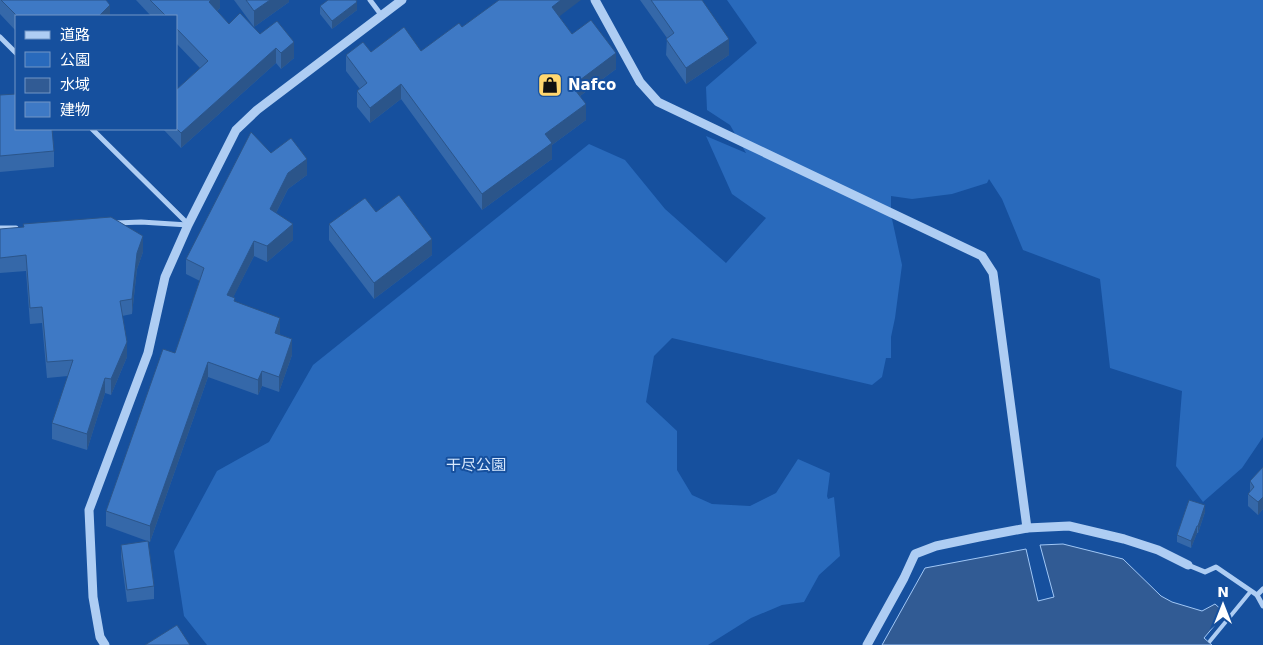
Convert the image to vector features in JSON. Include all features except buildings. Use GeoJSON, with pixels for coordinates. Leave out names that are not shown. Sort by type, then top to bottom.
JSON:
{"type":"FeatureCollection","features":[{"type":"Feature","properties":{"kind":"street"},"geometry":{"type":"LineString","coordinates":[[370,0],[382,16]]}},
{"type":"Feature","properties":{"kind":"street"},"geometry":{"type":"LineString","coordinates":[[104,645],[100,637],[93,597],[90,510],[148,353],[165,277],[188,225],[236,130],[257,110],[402,0]]}},
{"type":"Feature","properties":{"kind":"street"},"geometry":{"type":"LineString","coordinates":[[595,0],[640,82],[658,102],[982,256],[993,273],[1027,528]]}},
{"type":"Feature","properties":{"kind":"street"},"geometry":{"type":"LineString","coordinates":[[0,37],[15,52]]}},
{"type":"Feature","properties":{"kind":"street"},"geometry":{"type":"LineString","coordinates":[[93,130],[188,225]]}},
{"type":"Feature","properties":{"kind":"street"},"geometry":{"type":"LineString","coordinates":[[112,224],[141,222],[188,225]]}},
{"type":"Feature","properties":{"kind":"street"},"geometry":{"type":"LineString","coordinates":[[0,228],[18,228]]}},
{"type":"Feature","properties":{"kind":"street"},"geometry":{"type":"LineString","coordinates":[[867,645],[915,554],[936,546],[1027,528],[1068,526],[1124,539],[1158,550],[1205,572],[1216,567],[1257,595],[1263,606]]}},
{"type":"Feature","properties":{"kind":"street"},"geometry":{"type":"LineString","coordinates":[[1257,595],[1263,589]]}},
{"type":"Feature","properties":{"kind":"lane"},"geometry":{"type":"LineString","coordinates":[[1210,641],[1251,591]]}},
{"type":"Feature","properties":{"kind":"green space","name":"干尽公園"},"geometry":{"type":"Polygon","coordinates":[[[727,0],[1263,0],[1263,437],[1242,468],[1203,502],[1176,466],[1182,391],[1110,368],[1100,279],[1023,250],[1002,199],[989,179],[987,183],[952,194],[912,199],[891,196],[891,218],[902,265],[891,337],[891,358],[886,358],[882,377],[872,385],[672,338],[654,356],[646,402],[677,431],[677,470],[692,495],[712,504],[750,506],[776,493],[798,459],[830,473],[827,496],[828,499],[834,497],[840,556],[819,575],[804,602],[782,605],[751,618],[708,645],[207,645],[184,616],[174,551],[217,471],[269,442],[313,365],[589,144],[625,160],[665,209],[726,263],[766,218],[732,194],[706,136],[746,153],[730,125],[707,110],[706,87],[757,43],[727,0]]]}},
{"type":"Feature","properties":{"kind":"water"},"geometry":{"type":"Polygon","coordinates":[[[1063,544],[1123,559],[1161,596],[1172,602],[1202,611],[1215,604],[1225,613],[1204,638],[1212,645],[882,645],[925,568],[1026,549],[1038,601],[1054,597],[1040,545],[1063,544]]]}},
{"type":"Feature","properties":{"kind":"place","name":"Nafco"},"geometry":{"type":"Point","coordinates":[550,85]}}]}
